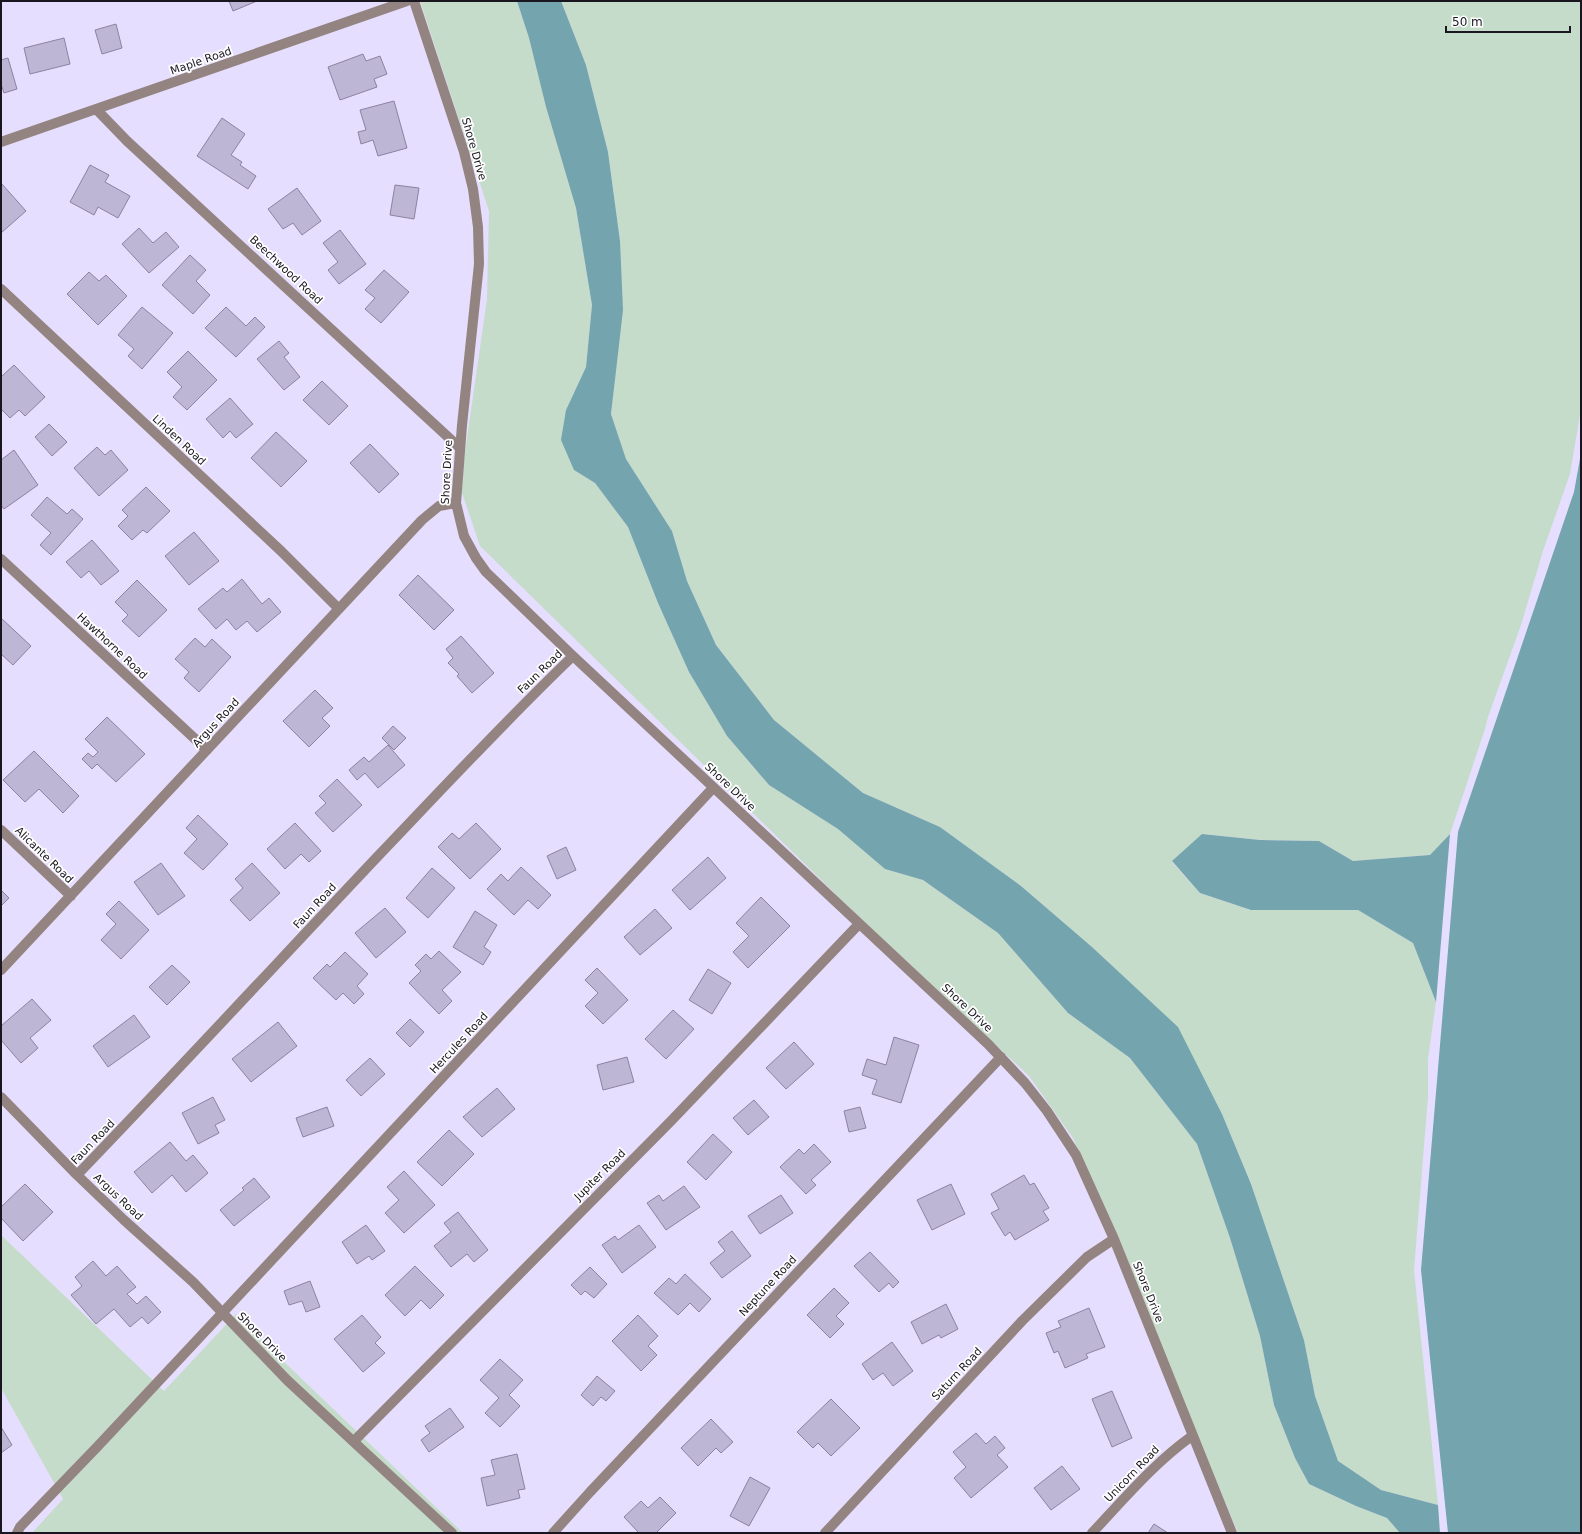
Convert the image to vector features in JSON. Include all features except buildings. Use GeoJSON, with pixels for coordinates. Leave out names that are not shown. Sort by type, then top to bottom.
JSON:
{"type":"FeatureCollection","features":[{"type":"Feature","properties":{"kind":"street","name":"Maple Road"},"geometry":{"type":"LineString","coordinates":[[1,142],[97,110],[407,1]]}},
{"type":"Feature","properties":{"kind":"street","name":"Shore Drive"},"geometry":{"type":"LineString","coordinates":[[414,1],[464,152],[473,189],[478,227],[479,264],[460,448],[456,503],[464,536],[476,558],[486,572],[713,788],[1001,1057],[1025,1083],[1047,1111],[1076,1155],[1114,1239],[1232,1533]]}},
{"type":"Feature","properties":{"kind":"street","name":"Beechwood Road"},"geometry":{"type":"LineString","coordinates":[[97,110],[127,141],[460,448]]}},
{"type":"Feature","properties":{"kind":"street","name":"Linden Road"},"geometry":{"type":"LineString","coordinates":[[1,289],[281,551],[339,609]]}},
{"type":"Feature","properties":{"kind":"street","name":"Argus Road"},"geometry":{"type":"LineString","coordinates":[[1,970],[422,520],[439,506],[456,503]]}},
{"type":"Feature","properties":{"kind":"street","name":"Hawthorne Road"},"geometry":{"type":"LineString","coordinates":[[1,559],[207,750]]}},
{"type":"Feature","properties":{"kind":"street","name":"Faun Road"},"geometry":{"type":"LineString","coordinates":[[77,1175],[190,1058],[428,803],[528,699],[573,656]]}},
{"type":"Feature","properties":{"kind":"street","name":"Hercules Road"},"geometry":{"type":"LineString","coordinates":[[222,1313],[713,788]]}},
{"type":"Feature","properties":{"kind":"street","name":"Alicante Road"},"geometry":{"type":"LineString","coordinates":[[1,830],[70,896]]}},
{"type":"Feature","properties":{"kind":"street","name":"Jupiter Road"},"geometry":{"type":"LineString","coordinates":[[354,1441],[671,1121],[859,924]]}},
{"type":"Feature","properties":{"kind":"street","name":"Neptune Road"},"geometry":{"type":"LineString","coordinates":[[553,1533],[1001,1057]]}},
{"type":"Feature","properties":{"kind":"street","name":"Argus Road"},"geometry":{"type":"LineString","coordinates":[[1,1097],[77,1175],[124,1220],[193,1282],[222,1313]]}},
{"type":"Feature","properties":{"kind":"street","name":"Saturn Road"},"geometry":{"type":"LineString","coordinates":[[826,1533],[1022,1321],[1086,1258],[1114,1239]]}},
{"type":"Feature","properties":{"kind":"street","name":"Shore Drive"},"geometry":{"type":"LineString","coordinates":[[16,1533],[222,1313],[287,1380],[452,1533]]}},
{"type":"Feature","properties":{"kind":"street","name":"Unicorn Road"},"geometry":{"type":"LineString","coordinates":[[1092,1533],[1154,1467],[1192,1436]]}},
{"type":"Feature","properties":{"kind":"shaded area"},"geometry":{"type":"Polygon","coordinates":[[[420,1],[517,1],[529,38],[546,107],[576,208],[592,305],[586,367],[566,410],[574,470],[595,483],[628,527],[658,603],[689,672],[727,736],[769,785],[838,829],[885,869],[923,880],[998,933],[1068,1013],[1130,1058],[1197,1144],[1230,1238],[1260,1336],[1274,1405],[1295,1458],[1309,1484],[1356,1506],[1387,1518],[1400,1533],[1238,1533],[1073,1138],[1029,1076],[862,920],[480,546],[460,487],[487,299],[489,211],[420,1]]]}},
{"type":"Feature","properties":{"kind":"shaded area"},"geometry":{"type":"Polygon","coordinates":[[[517,1],[561,1],[586,65],[608,152],[620,241],[623,310],[611,414],[626,459],[672,531],[687,581],[716,645],[774,720],[863,793],[940,827],[1021,886],[1092,947],[1178,1027],[1222,1114],[1251,1184],[1304,1340],[1315,1396],[1338,1461],[1381,1490],[1438,1505],[1440,1533],[1400,1533],[1387,1518],[1356,1506],[1309,1484],[1295,1458],[1274,1405],[1260,1336],[1230,1238],[1197,1144],[1130,1058],[1068,1013],[998,933],[923,880],[885,869],[838,829],[769,785],[727,736],[689,672],[658,603],[628,527],[595,483],[574,470],[561,440],[566,410],[586,367],[592,305],[576,208],[546,107],[529,38],[517,1]]]}},
{"type":"Feature","properties":{"kind":"shaded area"},"geometry":{"type":"Polygon","coordinates":[[[561,1],[1581,1],[1581,409],[1570,474],[1543,551],[1521,625],[1488,717],[1450,834],[1430,855],[1353,861],[1319,841],[1260,840],[1203,834],[1172,862],[1200,893],[1251,910],[1358,910],[1413,943],[1436,1002],[1428,1059],[1428,1097],[1414,1270],[1438,1505],[1381,1490],[1338,1462],[1315,1396],[1304,1340],[1251,1184],[1222,1114],[1177,1027],[1092,947],[1021,886],[940,827],[863,793],[774,720],[716,645],[687,581],[672,531],[626,459],[611,414],[615,376],[620,241],[608,152],[586,65],[561,1]]]}},
{"type":"Feature","properties":{"kind":"shaded area"},"geometry":{"type":"Polygon","coordinates":[[[1581,453],[1581,1533],[1448,1533],[1421,1270],[1458,832],[1574,492],[1581,453]]]}},
{"type":"Feature","properties":{"kind":"shaded area"},"geometry":{"type":"Polygon","coordinates":[[[1202,834],[1260,840],[1319,841],[1353,861],[1430,855],[1450,834],[1436,1002],[1413,943],[1358,910],[1251,910],[1200,893],[1172,861],[1202,834]]]}},
{"type":"Feature","properties":{"kind":"shaded area"},"geometry":{"type":"Polygon","coordinates":[[[1,1235],[164,1391],[236,1314],[258,1337],[463,1533],[32,1533],[63,1499],[1,1388],[1,1235]]]}}]}
